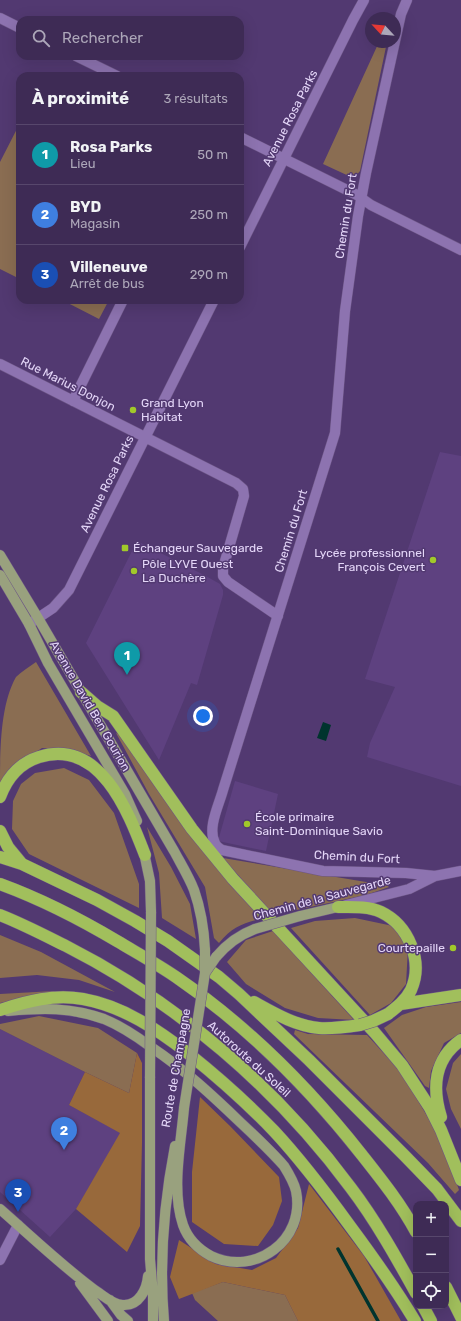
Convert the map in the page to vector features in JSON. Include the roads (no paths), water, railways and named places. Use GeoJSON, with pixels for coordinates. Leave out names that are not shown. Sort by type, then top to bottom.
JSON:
{"type":"FeatureCollection","features":[{"type":"Feature","properties":{"kind":"highway"},"geometry":{"type":"LineString","coordinates":[[81,692],[97,706],[113,716],[192,829],[233,879],[395,1056],[410,1076],[430,1108],[456,1164]]}},
{"type":"Feature","properties":{"kind":"highway"},"geometry":{"type":"LineString","coordinates":[[0,797],[10,777],[17,770],[32,760],[57,754],[82,759],[98,771],[114,790],[132,823],[145,856]]}},
{"type":"Feature","properties":{"kind":"highway"},"geometry":{"type":"LineString","coordinates":[[0,831],[8,847],[22,864]]}},
{"type":"Feature","properties":{"kind":"highway"},"geometry":{"type":"LineString","coordinates":[[0,857],[22,864],[97,900],[168,941],[219,977],[309,1060],[405,1156],[437,1189],[461,1221]]}},
{"type":"Feature","properties":{"kind":"highway","name":"Autoroute du Soleil"},"geometry":{"type":"LineString","coordinates":[[0,884],[83,921],[152,961],[178,978],[226,1014],[272,1056],[334,1120],[380,1178],[413,1228]]}},
{"type":"Feature","properties":{"kind":"highway"},"geometry":{"type":"LineString","coordinates":[[239,994],[272,1012],[306,1025],[330,1028],[373,1022],[388,1014],[401,1004],[412,989],[415,968],[412,948],[407,936],[393,920],[379,911],[366,908],[338,907]]}},
{"type":"Feature","properties":{"kind":"highway","name":"Autoroute du Soleil"},"geometry":{"type":"LineString","coordinates":[[0,915],[23,924],[70,948],[130,982],[184,1020],[240,1066],[288,1113],[323,1152],[347,1182],[379,1229],[413,1289]]}},
{"type":"Feature","properties":{"kind":"highway"},"geometry":{"type":"LineString","coordinates":[[401,1004],[461,995]]}},
{"type":"Feature","properties":{"kind":"highway"},"geometry":{"type":"LineString","coordinates":[[0,1011],[25,1002],[53,997],[84,999],[124,1011],[175,1044],[213,1073],[274,1131],[295,1155],[322,1187],[382,1270],[415,1321]]}},
{"type":"Feature","properties":{"kind":"highway"},"geometry":{"type":"LineString","coordinates":[[461,1040],[454,1044],[445,1057],[438,1070],[435,1085],[437,1104],[461,1180]]}},
{"type":"Feature","properties":{"kind":"highway"},"geometry":{"type":"LineString","coordinates":[[449,1293],[461,1318]]}},
{"type":"Feature","properties":{"kind":"highway"},"geometry":{"type":"LineString","coordinates":[[424,1309],[430,1321]]}},
{"type":"Feature","properties":{"kind":"main road","name":"Avenue David Ben Gourion"},"geometry":{"type":"LineString","coordinates":[[0,555],[160,828]]}},
{"type":"Feature","properties":{"kind":"main road","name":"Avenue David Ben Gourion"},"geometry":{"type":"LineString","coordinates":[[0,575],[29,624],[48,663],[125,794],[137,820],[145,856]]}},
{"type":"Feature","properties":{"kind":"main road","name":"Route de Champagne"},"geometry":{"type":"LineString","coordinates":[[160,828],[174,851],[194,890],[204,931],[206,950],[205,973],[184,1108],[176,1138],[166,1202],[162,1293],[164,1321]]}},
{"type":"Feature","properties":{"kind":"main road","name":"Route de Champagne"},"geometry":{"type":"LineString","coordinates":[[145,856],[150,882],[151,912],[150,1259],[153,1295],[153,1321]]}},
{"type":"Feature","properties":{"kind":"main road","name":"Chemin de la Sauvegarde"},"geometry":{"type":"LineString","coordinates":[[205,973],[216,956],[226,945],[255,929],[338,907]]}},
{"type":"Feature","properties":{"kind":"main road"},"geometry":{"type":"LineString","coordinates":[[0,1011],[48,1008],[77,1012],[103,1019],[128,1031],[162,1054],[216,1100],[284,1166],[296,1190],[296,1210],[292,1227],[276,1248],[257,1260],[231,1262],[212,1257],[199,1249],[187,1233],[180,1214],[178,1173],[184,1108]]}},
{"type":"Feature","properties":{"kind":"main road"},"geometry":{"type":"LineString","coordinates":[[0,1209],[74,1275],[110,1300],[122,1305],[136,1301],[143,1294],[147,1284],[150,1259]]}},
{"type":"Feature","properties":{"kind":"main road"},"geometry":{"type":"LineString","coordinates":[[74,1275],[108,1321]]}},
{"type":"Feature","properties":{"kind":"main road"},"geometry":{"type":"LineString","coordinates":[[110,1300],[120,1315],[128,1321]]}},
{"type":"Feature","properties":{"kind":"street","name":"Avenue Rosa Parks"},"geometry":{"type":"LineString","coordinates":[[244,239],[364,0]]}},
{"type":"Feature","properties":{"kind":"street","name":"Chemin du Fort"},"geometry":{"type":"LineString","coordinates":[[407,0],[401,14],[362,198],[345,310],[335,433],[214,821],[212,833],[215,844],[222,850],[323,871],[406,873],[435,876]]}},
{"type":"Feature","properties":{"kind":"street"},"geometry":{"type":"LineString","coordinates":[[0,18],[16,26]]}},
{"type":"Feature","properties":{"kind":"street"},"geometry":{"type":"LineString","coordinates":[[84,60],[109,72]]}},
{"type":"Feature","properties":{"kind":"street"},"geometry":{"type":"LineString","coordinates":[[244,139],[362,198],[371,205],[461,250]]}},
{"type":"Feature","properties":{"kind":"street"},"geometry":{"type":"LineString","coordinates":[[73,401],[121,304]]}},
{"type":"Feature","properties":{"kind":"street","name":"Avenue Rosa Parks"},"geometry":{"type":"LineString","coordinates":[[29,624],[53,608],[70,590],[212,304]]}},
{"type":"Feature","properties":{"kind":"street","name":"Rue Marius Donjon"},"geometry":{"type":"LineString","coordinates":[[0,364],[236,483],[243,489],[244,496],[223,568],[223,576],[228,582],[278,616]]}},
{"type":"Feature","properties":{"kind":"street","name":"Chemin de la Sauvegarde"},"geometry":{"type":"LineString","coordinates":[[338,907],[409,889],[435,876],[461,871]]}},
{"type":"Feature","properties":{"kind":"street"},"geometry":{"type":"LineString","coordinates":[[0,1260],[18,1225]]}},
{"type":"Feature","properties":{"kind":"waterway"},"geometry":{"type":"LineString","coordinates":[[338,1249],[378,1321]]}},
{"type":"Feature","properties":{"kind":"place","name":"Grand Lyon Habitat"},"geometry":{"type":"Point","coordinates":[133,410]}},
{"type":"Feature","properties":{"kind":"place","name":"Échangeur Sauvegarde"},"geometry":{"type":"Point","coordinates":[125,548]}},
{"type":"Feature","properties":{"kind":"place","name":"Lycée professionnel François Cevert"},"geometry":{"type":"Point","coordinates":[433,560]}},
{"type":"Feature","properties":{"kind":"place","name":"Pôle LYVE Ouest La Duchère"},"geometry":{"type":"Point","coordinates":[134,571]}},
{"type":"Feature","properties":{"kind":"place","name":"Rosa Parks"},"geometry":{"type":"Point","coordinates":[127,675]}},
{"type":"Feature","properties":{"kind":"place","name":"École primaire Saint-Dominique Savio"},"geometry":{"type":"Point","coordinates":[247,824]}},
{"type":"Feature","properties":{"kind":"place","name":"Courtepaille"},"geometry":{"type":"Point","coordinates":[453,948]}},
{"type":"Feature","properties":{"kind":"place","name":"BYD"},"geometry":{"type":"Point","coordinates":[64,1150]}},
{"type":"Feature","properties":{"kind":"place","name":"Villeneuve"},"geometry":{"type":"Point","coordinates":[18,1212]}}]}
